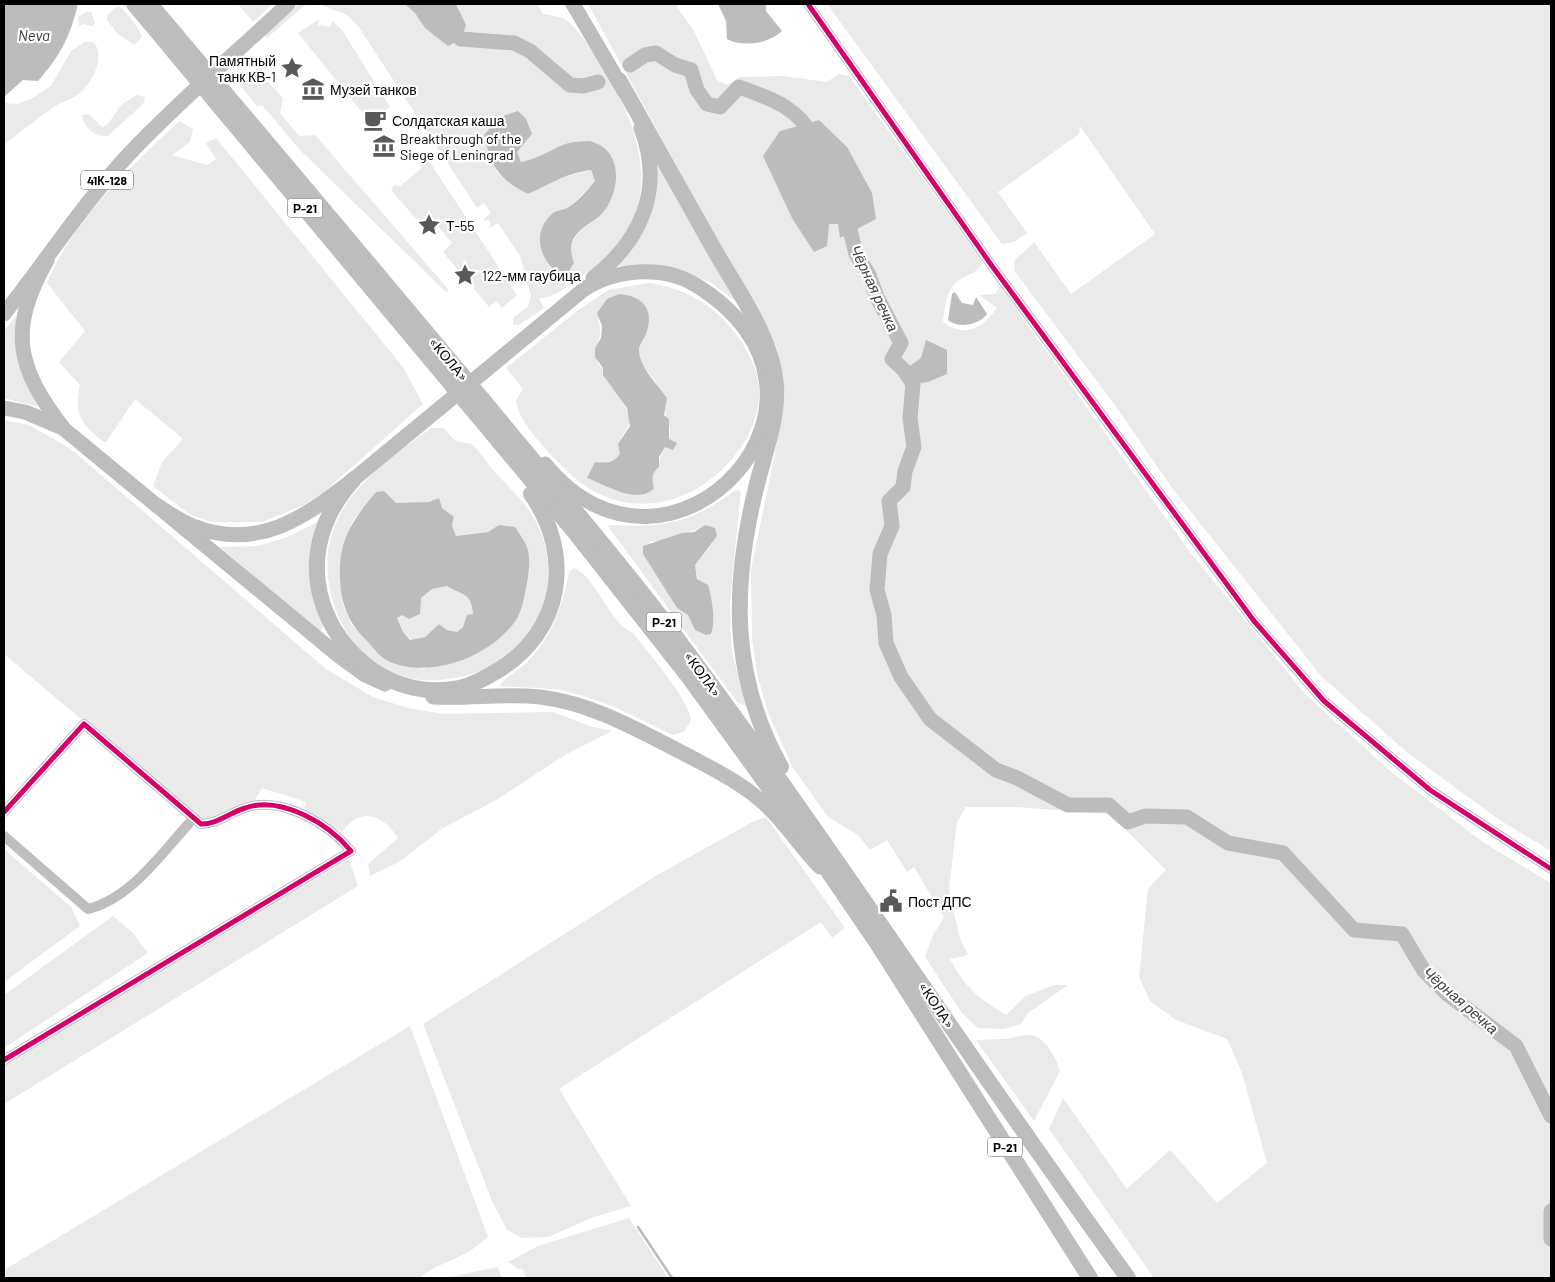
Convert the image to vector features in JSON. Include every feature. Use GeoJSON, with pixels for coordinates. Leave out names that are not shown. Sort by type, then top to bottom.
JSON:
{"type":"FeatureCollection","features":[{"type":"Feature","properties":{"kind":"highway","name":"Р-21"},"geometry":{"type":"LineString","coordinates":[[134,4],[230,108]]}},
{"type":"Feature","properties":{"kind":"highway","name":"Р-21"},"geometry":{"type":"LineString","coordinates":[[150,4],[230,108]]}},
{"type":"Feature","properties":{"kind":"highway"},"geometry":{"type":"LineString","coordinates":[[619,80],[753,318],[772,366],[776,384],[776,404],[743,550],[739,590],[740,641],[750,693],[765,736],[828,849]]}},
{"type":"Feature","properties":{"kind":"highway","name":"«КОЛА»"},"geometry":{"type":"LineString","coordinates":[[230,108],[481,410],[660,616],[828,849],[1026,1138],[1128,1278]]}},
{"type":"Feature","properties":{"kind":"highway","name":"«КОЛА»"},"geometry":{"type":"LineString","coordinates":[[481,410],[487,427],[660,639],[836,882],[1090,1278]]}},
{"type":"Feature","properties":{"kind":"highway"},"geometry":{"type":"LineString","coordinates":[[354,480],[330,511],[318,547],[316,563],[319,592],[327,616],[337,635],[363,665],[381,676],[397,682],[439,690],[474,684],[508,664],[537,635],[549,614],[557,585],[556,557],[542,510],[503,459],[487,427]]}},
{"type":"Feature","properties":{"kind":"main road","name":"41К-128"},"geometry":{"type":"LineString","coordinates":[[47,260],[86,206],[130,153],[180,103],[288,4]]}},
{"type":"Feature","properties":{"kind":"main road"},"geometry":{"type":"LineString","coordinates":[[545,320],[562,302],[610,265],[626,248],[642,221],[651,173],[647,144],[619,80],[573,4]]}},
{"type":"Feature","properties":{"kind":"main road"},"geometry":{"type":"LineString","coordinates":[[4,314],[47,260]]}},
{"type":"Feature","properties":{"kind":"main road"},"geometry":{"type":"LineString","coordinates":[[47,260],[33,287],[25,310],[23,347],[29,374],[37,392],[64,429],[332,650],[365,675],[394,689],[428,696],[539,696],[571,702],[606,715],[713,770],[754,794],[782,821],[803,850],[836,882]]}},
{"type":"Feature","properties":{"kind":"main road"},"geometry":{"type":"LineString","coordinates":[[156,504],[193,526],[232,534],[259,533],[287,525],[354,480],[545,320],[598,280],[616,275],[666,273],[690,282],[713,296],[740,321],[751,335],[762,359],[767,384],[767,407],[763,426],[748,457],[726,484],[700,503],[671,513],[646,516],[630,515],[600,506],[569,487],[548,468],[512,422],[481,410]]}},
{"type":"Feature","properties":{"kind":"main road"},"geometry":{"type":"LineString","coordinates":[[4,408],[24,412],[64,429]]}},
{"type":"Feature","properties":{"kind":"street"},"geometry":{"type":"LineString","coordinates":[[808,4],[992,266],[1254,621],[1324,701],[1430,790],[1551,869]]}},
{"type":"Feature","properties":{"kind":"street"},"geometry":{"type":"LineString","coordinates":[[4,812],[84,724],[201,824],[211,824],[244,808],[266,805],[279,807],[292,810],[328,830],[341,839],[351,852],[4,1060]]}},
{"type":"Feature","properties":{"kind":"street"},"geometry":{"type":"LineString","coordinates":[[4,836],[88,909],[100,906],[132,885],[193,818]]}},
{"type":"Feature","properties":{"kind":"shaded area"},"geometry":{"type":"Polygon","coordinates":[[[238,4],[272,4],[253,22],[238,4]]]}},
{"type":"Feature","properties":{"kind":"shaded area"},"geometry":{"type":"Polygon","coordinates":[[[299,4],[306,4],[267,38],[264,35],[299,4]]]}},
{"type":"Feature","properties":{"kind":"shaded area"},"geometry":{"type":"Polygon","coordinates":[[[319,4],[405,4],[415,13],[425,28],[460,10],[456,4],[538,4],[543,14],[568,21],[589,47],[618,95],[631,123],[638,151],[641,179],[638,206],[627,231],[609,255],[562,290],[545,298],[539,298],[544,308],[519,325],[513,325],[513,318],[528,306],[531,296],[520,256],[498,223],[489,228],[491,224],[488,219],[485,221],[484,219],[491,213],[484,203],[477,208],[358,26],[347,15],[319,4]],[[532,134],[496,170],[511,184],[529,194],[558,178],[591,170],[595,181],[569,208],[554,212],[574,263],[572,244],[575,237],[605,210],[615,188],[571,142],[536,159],[521,162],[517,152],[532,134]]]}},
{"type":"Feature","properties":{"kind":"shaded area"},"geometry":{"type":"Polygon","coordinates":[[[588,4],[675,4],[694,31],[717,80],[727,85],[740,77],[783,76],[827,82],[839,74],[849,76],[983,262],[977,270],[962,278],[951,289],[943,322],[959,330],[973,329],[979,326],[997,308],[979,295],[995,294],[1000,286],[1190,552],[1305,694],[1389,770],[1484,843],[1551,883],[1551,1278],[1154,1278],[1049,1129],[1063,1098],[1127,1189],[1170,1150],[1217,1203],[1267,1163],[1242,1073],[1227,1039],[1176,1020],[1150,1001],[1139,977],[1148,889],[1166,870],[1110,814],[1015,807],[966,807],[957,822],[949,889],[960,939],[968,955],[950,959],[967,985],[1006,1015],[1026,996],[1054,985],[1068,985],[1028,1013],[1021,1024],[1004,1029],[978,1028],[962,1013],[925,957],[932,937],[944,917],[914,867],[907,872],[887,840],[870,850],[858,835],[828,817],[793,768],[769,715],[758,678],[752,640],[751,569],[775,454],[781,405],[736,274],[588,4]],[[819,120],[780,131],[784,200],[792,218],[838,224],[841,238],[872,193],[819,120]]]}},
{"type":"Feature","properties":{"kind":"shaded area"},"geometry":{"type":"Polygon","coordinates":[[[827,4],[1551,4],[1551,851],[1498,819],[1408,753],[1322,677],[1172,488],[1117,408],[1015,272],[1014,261],[1034,242],[1071,294],[1155,234],[1080,126],[1079,134],[998,192],[1027,233],[1014,242],[1002,244],[827,4]]]}},
{"type":"Feature","properties":{"kind":"shaded area"},"geometry":{"type":"Polygon","coordinates":[[[119,7],[132,20],[142,37],[134,45],[117,33],[107,20],[107,15],[119,7]]]}},
{"type":"Feature","properties":{"kind":"shaded area"},"geometry":{"type":"Polygon","coordinates":[[[86,12],[91,12],[95,23],[92,26],[84,24],[79,26],[78,17],[86,12]]]}},
{"type":"Feature","properties":{"kind":"shaded area"},"geometry":{"type":"Polygon","coordinates":[[[319,19],[318,25],[331,27],[332,21],[342,30],[390,107],[379,116],[362,112],[298,33],[319,19]]]}},
{"type":"Feature","properties":{"kind":"shaded area"},"geometry":{"type":"Polygon","coordinates":[[[85,42],[94,42],[98,54],[96,68],[90,82],[78,95],[43,114],[4,145],[4,103],[17,104],[31,99],[51,86],[71,51],[85,42]]]}},
{"type":"Feature","properties":{"kind":"shaded area"},"geometry":{"type":"Polygon","coordinates":[[[245,55],[254,59],[264,70],[261,73],[253,64],[245,65],[240,70],[232,62],[245,55]]]}},
{"type":"Feature","properties":{"kind":"shaded area"},"geometry":{"type":"Polygon","coordinates":[[[247,76],[259,77],[275,89],[283,98],[280,113],[299,136],[315,135],[449,290],[446,292],[300,150],[262,105],[257,106],[235,79],[247,76]]]}},
{"type":"Feature","properties":{"kind":"shaded area"},"geometry":{"type":"Polygon","coordinates":[[[137,95],[145,97],[144,103],[108,136],[99,135],[91,131],[85,124],[82,115],[89,114],[102,127],[107,125],[122,104],[137,95]]]}},
{"type":"Feature","properties":{"kind":"shaded area"},"geometry":{"type":"Polygon","coordinates":[[[179,121],[193,129],[190,142],[172,155],[207,165],[216,159],[206,143],[216,138],[403,367],[423,404],[324,492],[304,505],[262,522],[212,522],[189,514],[153,486],[162,462],[183,439],[135,399],[106,442],[103,442],[84,424],[78,405],[80,385],[59,362],[85,331],[47,283],[72,237],[104,196],[179,121]]]}},
{"type":"Feature","properties":{"kind":"shaded area"},"geometry":{"type":"Polygon","coordinates":[[[657,159],[737,302],[710,282],[669,268],[616,266],[657,159]]]}},
{"type":"Feature","properties":{"kind":"shaded area"},"geometry":{"type":"Polygon","coordinates":[[[425,160],[429,161],[517,295],[502,308],[496,301],[489,307],[469,283],[474,280],[466,270],[461,274],[443,252],[452,243],[431,218],[422,226],[391,190],[394,185],[400,186],[421,169],[420,164],[425,160]]]}},
{"type":"Feature","properties":{"kind":"shaded area"},"geometry":{"type":"Polygon","coordinates":[[[648,283],[671,288],[703,302],[721,317],[739,339],[752,362],[758,378],[759,403],[752,428],[744,443],[721,470],[701,486],[680,497],[657,503],[633,503],[610,498],[587,487],[566,470],[544,447],[528,428],[518,409],[516,400],[523,389],[506,368],[577,311],[608,290],[648,283]],[[597,318],[600,330],[597,351],[598,363],[620,396],[631,421],[618,444],[620,454],[615,460],[587,478],[630,494],[654,488],[653,474],[659,467],[659,462],[670,434],[665,412],[667,398],[642,364],[638,350],[597,318]]]}},
{"type":"Feature","properties":{"kind":"shaded area"},"geometry":{"type":"Polygon","coordinates":[[[17,315],[19,351],[28,384],[38,407],[4,398],[4,331],[17,315]]]}},
{"type":"Feature","properties":{"kind":"shaded area"},"geometry":{"type":"Polygon","coordinates":[[[4,420],[29,425],[71,449],[326,669],[373,697],[408,708],[444,714],[553,712],[592,727],[612,731],[565,755],[498,799],[443,828],[399,862],[370,876],[368,864],[398,838],[385,823],[371,816],[356,819],[342,832],[304,809],[306,802],[262,788],[255,800],[211,818],[199,819],[4,654],[4,420]]]}},
{"type":"Feature","properties":{"kind":"shaded area"},"geometry":{"type":"Polygon","coordinates":[[[432,428],[444,428],[455,440],[469,443],[481,454],[529,510],[543,539],[548,563],[545,599],[538,618],[526,637],[490,666],[471,674],[448,679],[421,680],[396,674],[375,663],[357,647],[343,627],[334,603],[328,578],[330,540],[336,522],[345,506],[372,475],[397,453],[432,428]],[[376,492],[352,522],[340,581],[343,605],[351,624],[386,660],[424,669],[515,620],[522,606],[530,570],[499,525],[488,532],[456,536],[452,524],[454,517],[438,506],[426,503],[394,503],[376,492]]]}},
{"type":"Feature","properties":{"kind":"shaded area"},"geometry":{"type":"Polygon","coordinates":[[[736,490],[741,491],[730,600],[731,648],[746,706],[738,703],[607,525],[645,526],[675,521],[689,517],[736,490]],[[705,525],[679,536],[650,542],[643,554],[677,608],[688,614],[695,630],[712,629],[710,613],[695,565],[713,542],[705,525]]]}},
{"type":"Feature","properties":{"kind":"shaded area"},"geometry":{"type":"Polygon","coordinates":[[[321,520],[324,624],[320,633],[220,547],[258,546],[288,537],[321,520]]]}},
{"type":"Feature","properties":{"kind":"shaded area"},"geometry":{"type":"Polygon","coordinates":[[[574,568],[589,580],[616,619],[633,633],[675,688],[688,710],[691,720],[684,732],[673,735],[615,707],[557,689],[499,686],[526,663],[543,643],[555,621],[569,572],[574,568]]]}},
{"type":"Feature","properties":{"kind":"shaded area"},"geometry":{"type":"Polygon","coordinates":[[[447,586],[468,598],[473,615],[457,632],[447,630],[439,624],[425,637],[411,640],[403,632],[397,618],[432,589],[447,586]]]}},
{"type":"Feature","properties":{"kind":"shaded area"},"geometry":{"type":"Polygon","coordinates":[[[766,817],[845,928],[832,938],[821,922],[559,1089],[631,1206],[594,1217],[548,1237],[522,1238],[507,1230],[492,1201],[423,1024],[654,877],[754,821],[766,817]]]}},
{"type":"Feature","properties":{"kind":"shaded area"},"geometry":{"type":"Polygon","coordinates":[[[4,849],[71,907],[80,926],[4,982],[4,849]]]}},
{"type":"Feature","properties":{"kind":"shaded area"},"geometry":{"type":"Polygon","coordinates":[[[349,859],[358,886],[4,1104],[4,1064],[349,859]]]}},
{"type":"Feature","properties":{"kind":"shaded area"},"geometry":{"type":"Polygon","coordinates":[[[113,916],[132,932],[148,953],[4,1048],[4,995],[113,916]]]}},
{"type":"Feature","properties":{"kind":"shaded area"},"geometry":{"type":"Polygon","coordinates":[[[410,1026],[488,1237],[469,1252],[434,1268],[419,1278],[4,1278],[4,1270],[410,1026]]]}},
{"type":"Feature","properties":{"kind":"shaded area"},"geometry":{"type":"Polygon","coordinates":[[[1025,1035],[1036,1036],[1045,1043],[1060,1071],[1034,1121],[976,1040],[1005,1039],[1025,1035]]]}},
{"type":"Feature","properties":{"kind":"shaded area"},"geometry":{"type":"Polygon","coordinates":[[[629,1218],[668,1278],[526,1278],[523,1269],[518,1269],[508,1262],[538,1246],[629,1218]]]}},
{"type":"Feature","properties":{"kind":"shaded area"},"geometry":{"type":"Polygon","coordinates":[[[498,1267],[502,1278],[445,1278],[498,1267]]]}},
{"type":"Feature","properties":{"kind":"water","name":"Neva"},"geometry":{"type":"Polygon","coordinates":[[[4,4],[78,4],[63,46],[46,72],[38,81],[23,80],[4,97],[4,4]]]}},
{"type":"Feature","properties":{"kind":"water"},"geometry":{"type":"Polygon","coordinates":[[[405,4],[456,4],[466,25],[461,39],[448,46],[425,28],[415,13],[405,4]]]}},
{"type":"Feature","properties":{"kind":"water"},"geometry":{"type":"Polygon","coordinates":[[[718,4],[766,4],[766,11],[782,31],[770,39],[756,43],[733,42],[727,39],[726,21],[718,4]]]}},
{"type":"Feature","properties":{"kind":"water"},"geometry":{"type":"Polygon","coordinates":[[[518,111],[526,119],[532,134],[517,152],[521,162],[535,158],[568,143],[587,141],[603,147],[610,154],[614,162],[616,182],[610,201],[602,214],[579,231],[574,238],[571,249],[574,263],[569,271],[561,274],[553,269],[543,254],[540,246],[542,228],[546,220],[553,213],[571,206],[595,181],[591,170],[565,176],[528,194],[503,177],[493,164],[484,135],[500,117],[518,111]]]}},
{"type":"Feature","properties":{"kind":"water"},"geometry":{"type":"Polygon","coordinates":[[[819,120],[847,147],[872,193],[876,219],[840,238],[838,224],[829,224],[827,246],[814,252],[792,218],[763,156],[780,131],[819,120]]]}},
{"type":"Feature","properties":{"kind":"water"},"geometry":{"type":"Polygon","coordinates":[[[955,292],[962,303],[973,305],[976,297],[987,314],[979,321],[963,325],[948,320],[952,294],[955,292]]]}},
{"type":"Feature","properties":{"kind":"water"},"geometry":{"type":"Polygon","coordinates":[[[619,294],[635,298],[645,305],[648,311],[649,317],[646,334],[639,347],[640,357],[646,370],[667,398],[664,415],[669,419],[669,439],[677,443],[673,450],[665,447],[659,457],[659,467],[653,476],[654,488],[648,493],[640,495],[621,492],[587,478],[595,462],[609,462],[620,454],[618,444],[630,426],[627,408],[603,375],[603,368],[595,357],[595,348],[601,338],[602,326],[597,313],[607,299],[619,294]]]}},
{"type":"Feature","properties":{"kind":"water"},"geometry":{"type":"Polygon","coordinates":[[[926,340],[947,350],[947,374],[928,382],[905,385],[904,370],[921,358],[926,340]]]}},
{"type":"Feature","properties":{"kind":"water"},"geometry":{"type":"Polygon","coordinates":[[[384,491],[396,503],[429,502],[439,498],[442,508],[454,517],[452,525],[456,536],[488,532],[499,525],[515,527],[527,547],[529,572],[521,608],[516,620],[491,645],[458,662],[422,668],[388,661],[358,632],[350,620],[342,599],[340,562],[342,549],[351,527],[376,492],[384,491]],[[447,586],[432,589],[421,598],[420,614],[409,619],[402,615],[397,618],[403,632],[410,640],[425,637],[439,624],[447,630],[457,632],[463,627],[467,615],[473,614],[468,598],[447,586]]]}},
{"type":"Feature","properties":{"kind":"water"},"geometry":{"type":"Polygon","coordinates":[[[705,525],[715,528],[717,536],[695,565],[697,579],[708,585],[712,603],[711,634],[706,635],[695,630],[688,615],[677,608],[643,554],[643,546],[682,533],[694,532],[705,525]]]}},
{"type":"Feature","properties":{"kind":"waterway"},"geometry":{"type":"LineString","coordinates":[[425,4],[461,39],[514,43],[530,51],[570,85],[583,86],[598,82]]}},
{"type":"Feature","properties":{"kind":"waterway"},"geometry":{"type":"LineString","coordinates":[[630,65],[645,55],[656,53],[675,65],[691,70],[697,90],[707,104],[720,107],[739,87],[773,100],[801,119],[815,140]]}},
{"type":"Feature","properties":{"kind":"waterway","name":"Чёрная речка"},"geometry":{"type":"LineString","coordinates":[[846,214],[856,254],[869,275],[877,297],[901,343],[892,359],[904,370],[913,384],[910,418],[914,447],[905,471],[903,487],[889,501],[892,526],[880,554],[877,590],[884,615],[886,643],[901,677],[930,719],[996,770],[1017,778],[1068,805],[1109,805],[1128,822],[1145,816],[1187,817],[1228,843],[1283,853],[1354,930],[1402,934],[1424,971],[1446,993],[1516,1046],[1551,1116]]}},
{"type":"Feature","properties":{"kind":"waterway","name":"Чёрная речка"},"geometry":{"type":"LineString","coordinates":[[1551,1211],[1551,1239]]}},
{"type":"Feature","properties":{"kind":"waterway"},"geometry":{"type":"LineString","coordinates":[[638,1227],[672,1278]]}},
{"type":"Feature","properties":{"kind":"cycle path"},"geometry":{"type":"LineString","coordinates":[[808,4],[992,266],[1254,621],[1324,701],[1430,790],[1551,869]]}},
{"type":"Feature","properties":{"kind":"cycle path"},"geometry":{"type":"LineString","coordinates":[[4,812],[84,724],[201,824],[207,824],[245,808],[259,805],[274,805],[303,814],[317,822],[342,841],[351,851],[4,1060]]}},
{"type":"Feature","properties":{"kind":"place","name":"Памятный танк КВ-1"},"geometry":{"type":"Point","coordinates":[292,68]}},
{"type":"Feature","properties":{"kind":"place","name":"Музей танков"},"geometry":{"type":"Point","coordinates":[313,89]}},
{"type":"Feature","properties":{"kind":"place","name":"Солдатская каша"},"geometry":{"type":"Point","coordinates":[375,120]}},
{"type":"Feature","properties":{"kind":"place","name":"Breakthrough of the Siege of Leningrad"},"geometry":{"type":"Point","coordinates":[384,146]}},
{"type":"Feature","properties":{"kind":"place","name":"Т-55"},"geometry":{"type":"Point","coordinates":[429,225]}},
{"type":"Feature","properties":{"kind":"place","name":"122-мм гаубица"},"geometry":{"type":"Point","coordinates":[465,275]}},
{"type":"Feature","properties":{"kind":"place","name":"Пост ДПС"},"geometry":{"type":"Point","coordinates":[891,901]}}]}
